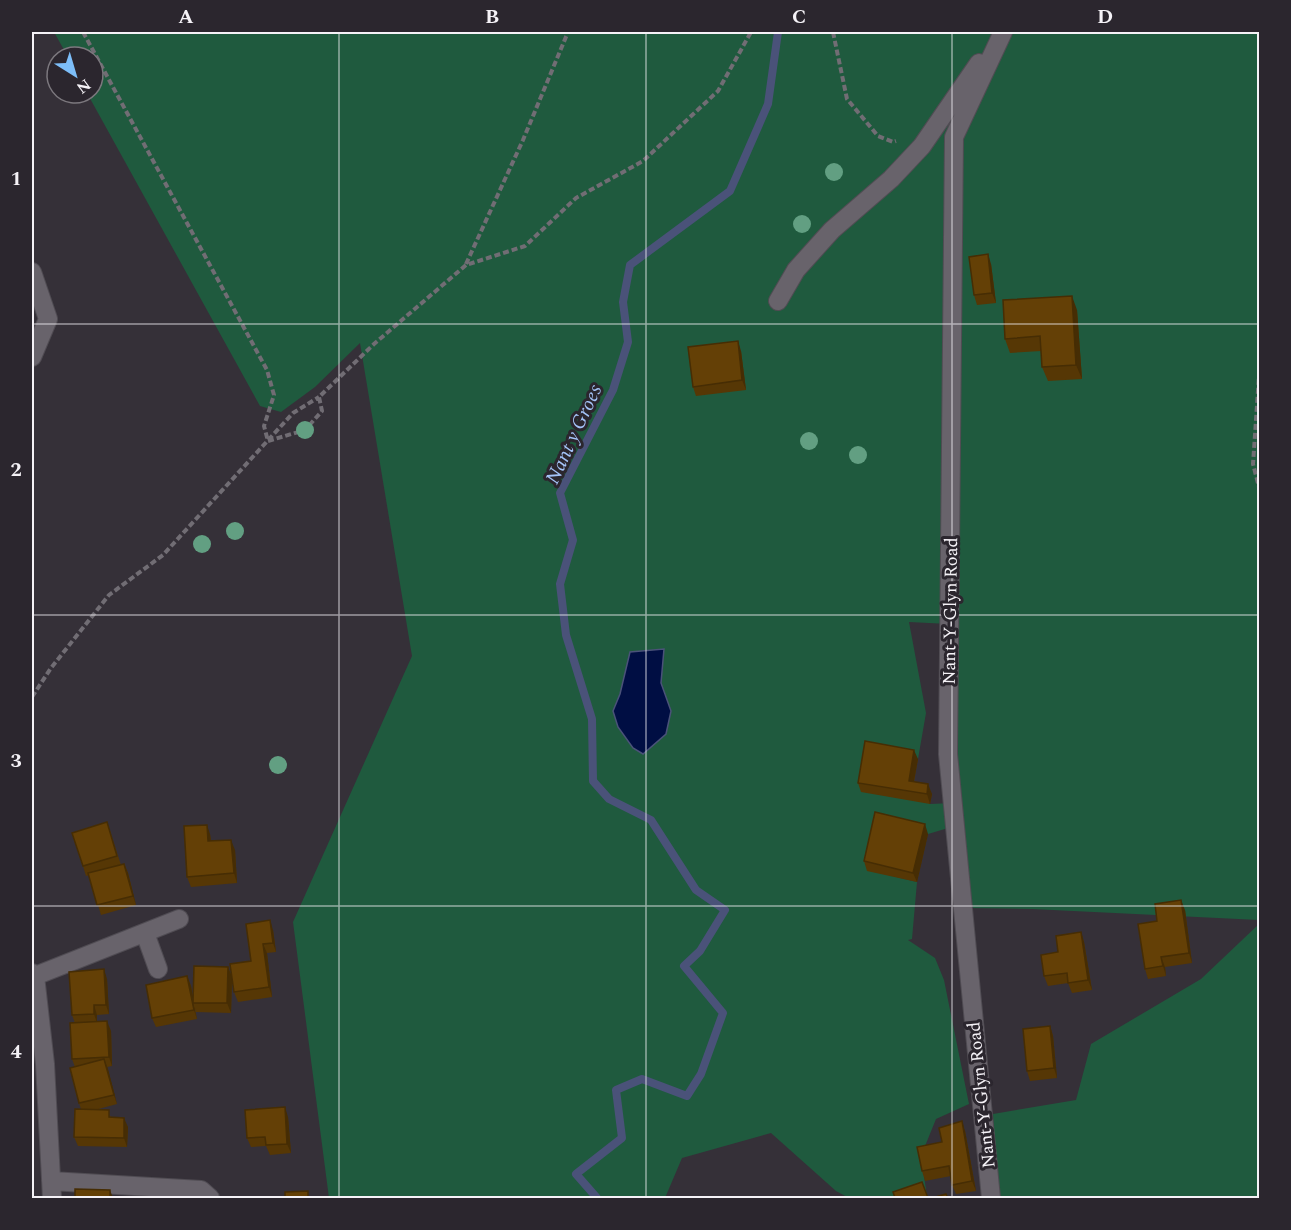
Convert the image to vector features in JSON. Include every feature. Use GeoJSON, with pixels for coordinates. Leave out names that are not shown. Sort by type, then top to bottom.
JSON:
{"type":"FeatureCollection","features":[{"type":"Feature","properties":{"kind":"street"},"geometry":{"type":"LineString","coordinates":[[778,301],[796,270],[832,230],[891,179],[922,146],[1002,32]]}},
{"type":"Feature","properties":{"kind":"street","name":"Nant-Y-Glyn Road"},"geometry":{"type":"LineString","coordinates":[[991,1198],[948,754],[954,136],[1002,32]]}},
{"type":"Feature","properties":{"kind":"street"},"geometry":{"type":"LineString","coordinates":[[32,272],[48,319],[32,357]]}},
{"type":"Feature","properties":{"kind":"street"},"geometry":{"type":"LineString","coordinates":[[179,920],[33,975],[39,1077],[51,1190],[201,1191],[210,1198]]}},
{"type":"Feature","properties":{"kind":"street"},"geometry":{"type":"LineString","coordinates":[[145,933],[158,969]]}},
{"type":"Feature","properties":{"kind":"path"},"geometry":{"type":"LineString","coordinates":[[83,32],[267,370],[274,395],[264,426],[268,441]]}},
{"type":"Feature","properties":{"kind":"path"},"geometry":{"type":"LineString","coordinates":[[466,265],[523,140],[568,32]]}},
{"type":"Feature","properties":{"kind":"path"},"geometry":{"type":"LineString","coordinates":[[32,698],[51,668],[109,595],[163,555],[293,413],[319,397],[374,344],[466,265],[525,246],[576,198],[644,160],[718,91],[751,32]]}},
{"type":"Feature","properties":{"kind":"path"},"geometry":{"type":"LineString","coordinates":[[833,32],[847,99],[878,136],[893,142],[901,136]]}},
{"type":"Feature","properties":{"kind":"path"},"geometry":{"type":"LineString","coordinates":[[1260,361],[1253,464],[1260,491]]}},
{"type":"Feature","properties":{"kind":"path"},"geometry":{"type":"LineString","coordinates":[[268,441],[305,430],[322,411],[319,397]]}},
{"type":"Feature","properties":{"kind":"green space"},"geometry":{"type":"Polygon","coordinates":[[[54,32],[1259,32],[1259,920],[963,908],[955,826],[928,834],[879,822],[868,870],[917,882],[912,939],[908,940],[935,958],[944,980],[969,1104],[936,1119],[921,1156],[927,1196],[921,1198],[849,1198],[836,1191],[771,1133],[682,1158],[665,1198],[329,1198],[293,922],[412,656],[360,343],[315,387],[281,412],[260,406],[94,105],[105,105],[105,45],[61,45],[54,32]],[[909,622],[926,713],[918,759],[868,751],[930,804],[953,803],[949,624],[909,622]]]}},
{"type":"Feature","properties":{"kind":"green space"},"geometry":{"type":"Polygon","coordinates":[[[1259,924],[1259,1198],[997,1198],[993,1114],[1076,1100],[1091,1044],[1201,979],[1259,924]]]}},
{"type":"Feature","properties":{"kind":"shaded area"},"geometry":{"type":"Polygon","coordinates":[[[664,649],[661,683],[671,711],[666,734],[643,754],[633,748],[618,727],[613,711],[620,694],[630,652],[664,649]]]}},
{"type":"Feature","properties":{"kind":"building"},"geometry":{"type":"Polygon","coordinates":[[[988,254],[992,293],[974,295],[969,257],[988,254]]]}},
{"type":"Feature","properties":{"kind":"building"},"geometry":{"type":"Polygon","coordinates":[[[1072,296],[1076,365],[1042,367],[1040,336],[1005,339],[1003,300],[1072,296]]]}},
{"type":"Feature","properties":{"kind":"building"},"geometry":{"type":"Polygon","coordinates":[[[738,341],[742,380],[693,387],[688,347],[738,341]]]}},
{"type":"Feature","properties":{"kind":"building"},"geometry":{"type":"Polygon","coordinates":[[[865,741],[914,750],[909,781],[928,784],[927,794],[858,783],[865,741]]]}},
{"type":"Feature","properties":{"kind":"building"},"geometry":{"type":"Polygon","coordinates":[[[875,812],[925,824],[913,873],[864,861],[875,812]]]}},
{"type":"Feature","properties":{"kind":"building"},"geometry":{"type":"Polygon","coordinates":[[[107,822],[117,856],[83,866],[72,833],[107,822]]]}},
{"type":"Feature","properties":{"kind":"building"},"geometry":{"type":"Polygon","coordinates":[[[207,825],[208,841],[231,840],[234,873],[187,877],[184,826],[207,825]]]}},
{"type":"Feature","properties":{"kind":"building"},"geometry":{"type":"Polygon","coordinates":[[[124,864],[133,896],[97,905],[88,873],[124,864]]]}},
{"type":"Feature","properties":{"kind":"building"},"geometry":{"type":"Polygon","coordinates":[[[1181,900],[1189,953],[1161,957],[1163,966],[1145,969],[1138,924],[1157,921],[1155,904],[1181,900]]]}},
{"type":"Feature","properties":{"kind":"building"},"geometry":{"type":"Polygon","coordinates":[[[270,920],[273,943],[263,944],[269,987],[234,992],[230,964],[251,961],[246,924],[270,920]]]}},
{"type":"Feature","properties":{"kind":"building"},"geometry":{"type":"Polygon","coordinates":[[[1081,932],[1088,980],[1068,983],[1067,973],[1044,976],[1041,955],[1058,952],[1056,936],[1081,932]]]}},
{"type":"Feature","properties":{"kind":"building"},"geometry":{"type":"Polygon","coordinates":[[[194,966],[228,967],[227,1003],[193,1003],[194,966]]]}},
{"type":"Feature","properties":{"kind":"building"},"geometry":{"type":"Polygon","coordinates":[[[104,969],[106,1005],[94,1005],[94,1014],[72,1015],[69,972],[104,969]]]}},
{"type":"Feature","properties":{"kind":"building"},"geometry":{"type":"Polygon","coordinates":[[[187,976],[194,1010],[152,1018],[146,985],[187,976]]]}},
{"type":"Feature","properties":{"kind":"building"},"geometry":{"type":"Polygon","coordinates":[[[107,1021],[109,1057],[72,1059],[70,1023],[107,1021]]]}},
{"type":"Feature","properties":{"kind":"building"},"geometry":{"type":"Polygon","coordinates":[[[1050,1026],[1054,1068],[1027,1071],[1023,1029],[1050,1026]]]}},
{"type":"Feature","properties":{"kind":"building"},"geometry":{"type":"Polygon","coordinates":[[[104,1059],[114,1095],[79,1103],[70,1068],[104,1059]]]}},
{"type":"Feature","properties":{"kind":"building"},"geometry":{"type":"Polygon","coordinates":[[[285,1107],[287,1144],[266,1145],[265,1137],[247,1138],[245,1110],[285,1107]]]}},
{"type":"Feature","properties":{"kind":"building"},"geometry":{"type":"Polygon","coordinates":[[[75,1109],[109,1110],[109,1117],[124,1118],[124,1138],[74,1137],[75,1109]]]}},
{"type":"Feature","properties":{"kind":"building"},"geometry":{"type":"Polygon","coordinates":[[[962,1121],[972,1181],[952,1185],[949,1166],[922,1171],[917,1147],[942,1142],[939,1128],[962,1121]]]}},
{"type":"Feature","properties":{"kind":"building"},"geometry":{"type":"Polygon","coordinates":[[[922,1182],[928,1198],[895,1198],[893,1192],[922,1182]]]}},
{"type":"Feature","properties":{"kind":"building"},"geometry":{"type":"Polygon","coordinates":[[[75,1189],[110,1190],[110,1198],[75,1198],[75,1189]]]}},
{"type":"Feature","properties":{"kind":"building"},"geometry":{"type":"Polygon","coordinates":[[[308,1191],[308,1198],[285,1198],[285,1192],[308,1191]]]}},
{"type":"Feature","properties":{"kind":"building"},"geometry":{"type":"Polygon","coordinates":[[[946,1194],[948,1198],[932,1198],[946,1194]]]}},
{"type":"Feature","properties":{"kind":"waterway","name":"Nant y Groes"},"geometry":{"type":"LineString","coordinates":[[597,1198],[576,1174],[622,1138],[616,1090],[642,1079],[687,1096],[701,1074],[723,1013],[684,966],[700,951],[725,910],[696,890],[651,820],[609,799],[593,781],[592,719],[566,635],[560,584],[573,540],[560,493],[613,390],[628,342],[623,302],[630,265],[730,191],[768,104],[778,32]]}}]}
